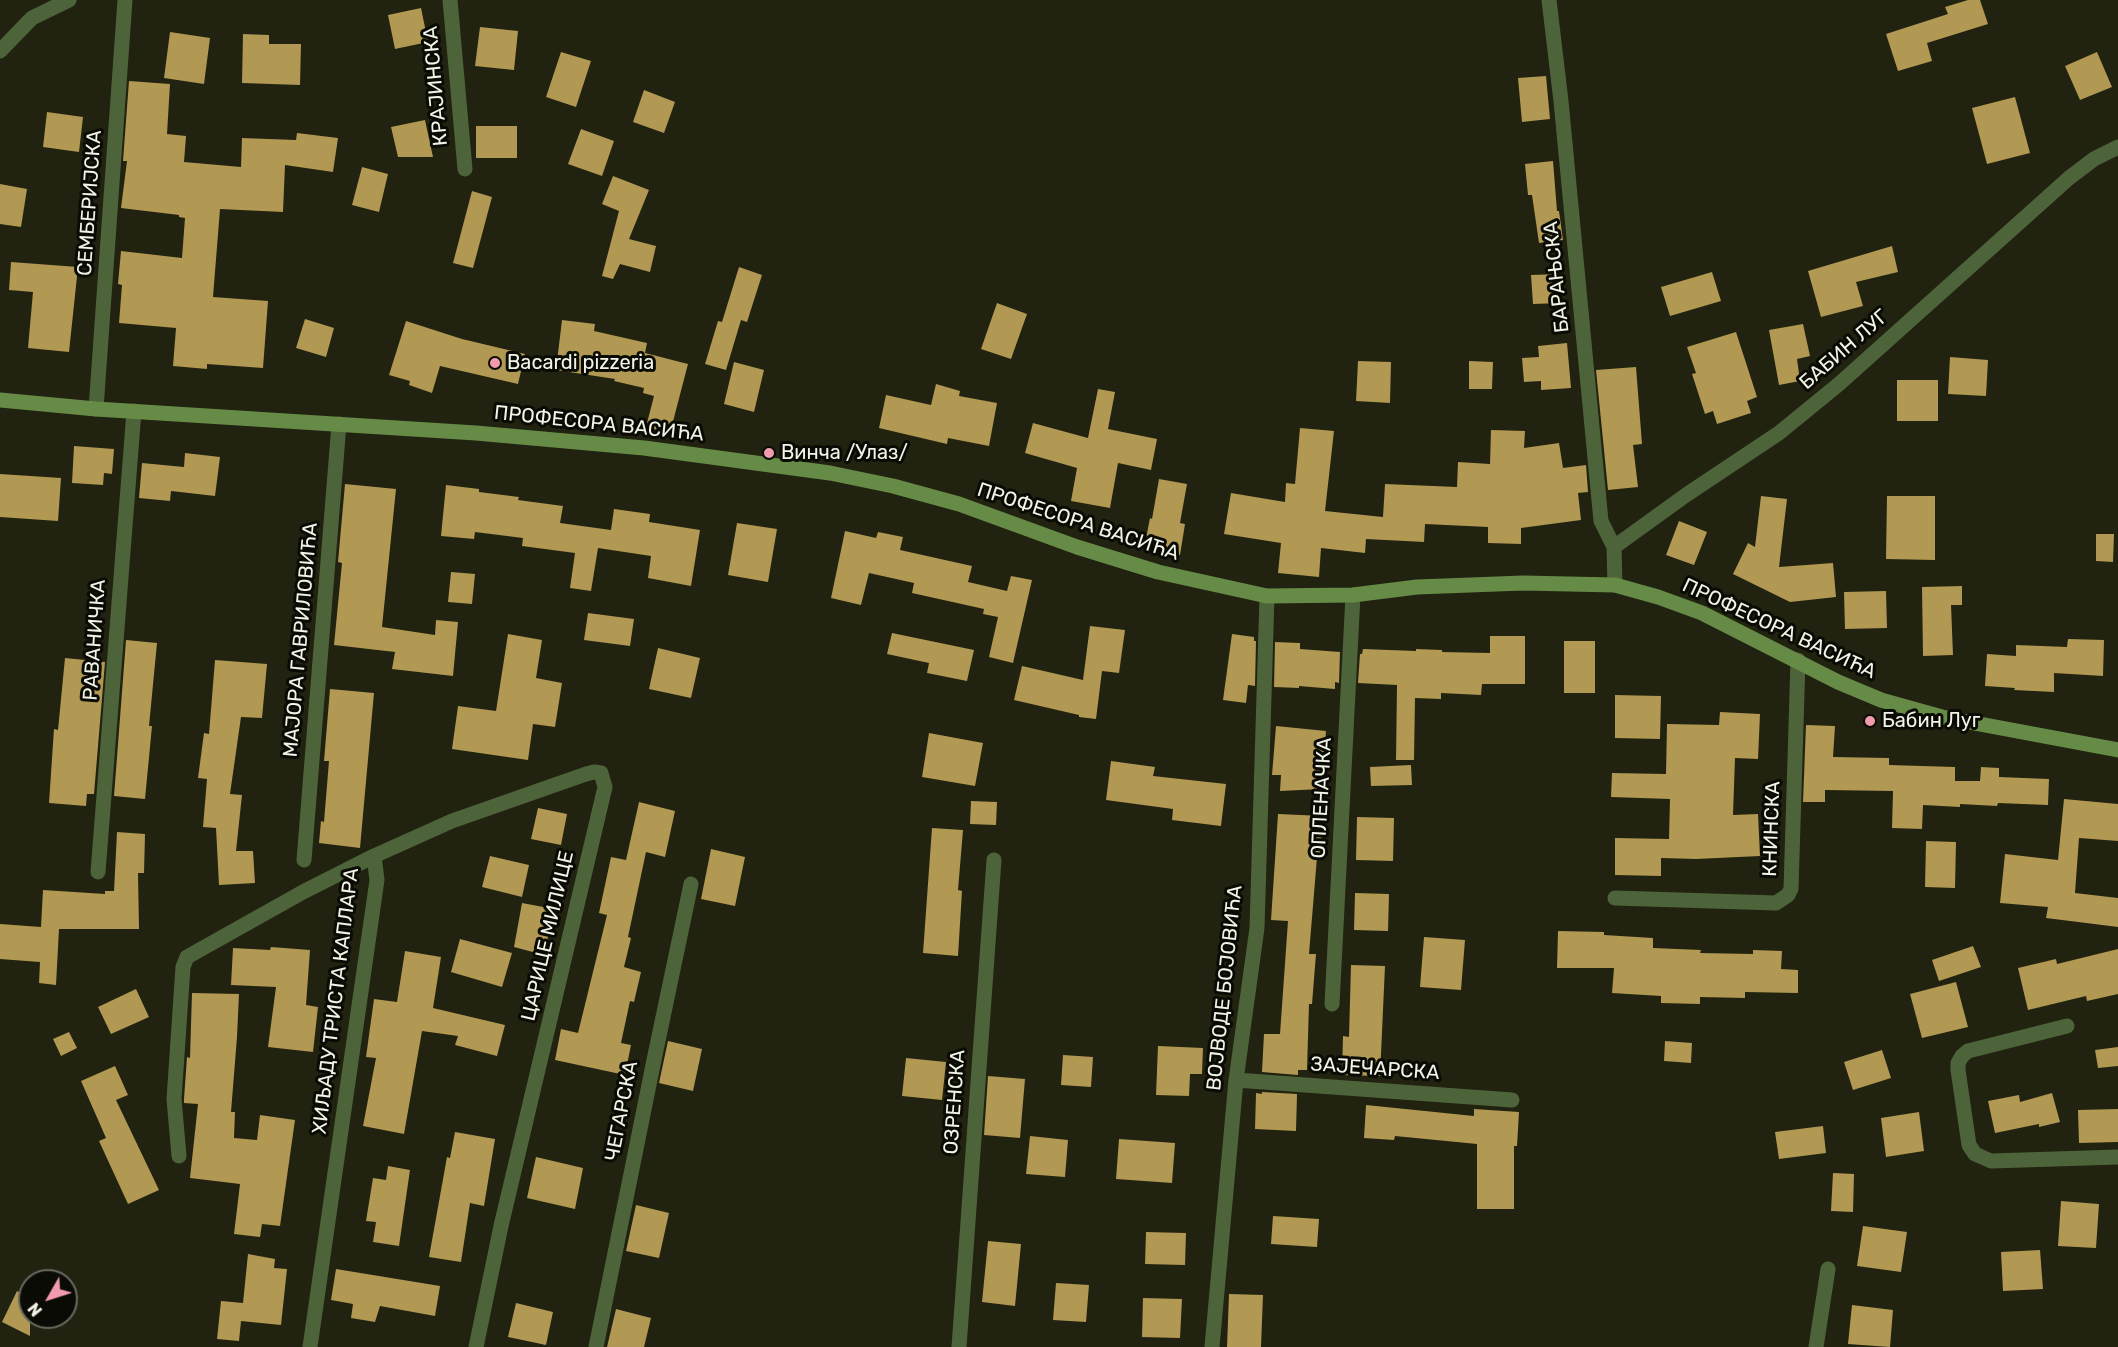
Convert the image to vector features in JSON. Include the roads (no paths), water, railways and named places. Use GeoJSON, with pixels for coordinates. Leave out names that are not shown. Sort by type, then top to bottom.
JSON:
{"type":"FeatureCollection","features":[{"type":"Feature","properties":{"kind":"street"},"geometry":{"type":"LineString","coordinates":[[0,51],[32,18],[69,0]]}},
{"type":"Feature","properties":{"kind":"street","name":"СЕМБЕРИЈСКА"},"geometry":{"type":"LineString","coordinates":[[96,409],[125,0]]}},
{"type":"Feature","properties":{"kind":"street","name":"КРАЈИНСКА"},"geometry":{"type":"LineString","coordinates":[[450,0],[465,169]]}},
{"type":"Feature","properties":{"kind":"street","name":"БАРАЊСКА"},"geometry":{"type":"LineString","coordinates":[[1549,0],[1563,112],[1601,521],[1614,547]]}},
{"type":"Feature","properties":{"kind":"street","name":"БАБИН ЛУГ"},"geometry":{"type":"LineString","coordinates":[[1614,547],[1686,495],[1779,433],[1839,384],[2069,178],[2094,159],[2118,147]]}},
{"type":"Feature","properties":{"kind":"street","name":"ПРОФЕСОРА ВАСИЋА"},"geometry":{"type":"LineString","coordinates":[[0,400],[96,409],[476,433],[644,448],[830,473],[938,497],[1077,547],[1158,572],[1267,596],[1353,595],[1417,587],[1523,583],[1615,585],[1702,613],[1838,682],[1881,700],[1941,717],[2118,750]]}},
{"type":"Feature","properties":{"kind":"street","name":"РАВАНИЧКА"},"geometry":{"type":"LineString","coordinates":[[98,872],[134,411]]}},
{"type":"Feature","properties":{"kind":"street","name":"МАЈОРА ГАВРИЛОВИЋА"},"geometry":{"type":"LineString","coordinates":[[304,860],[339,424]]}},
{"type":"Feature","properties":{"kind":"street"},"geometry":{"type":"LineString","coordinates":[[1614,547],[1615,585]]}},
{"type":"Feature","properties":{"kind":"street","name":"ОПЛЕНАЧКА"},"geometry":{"type":"LineString","coordinates":[[1332,1004],[1353,595]]}},
{"type":"Feature","properties":{"kind":"street","name":"ВОЈВОДЕ БОЈОВИЋА"},"geometry":{"type":"LineString","coordinates":[[1212,1347],[1236,1080],[1257,928],[1267,596]]}},
{"type":"Feature","properties":{"kind":"street","name":"КНИНСКА"},"geometry":{"type":"LineString","coordinates":[[1615,898],[1776,903],[1788,895],[1791,889],[1798,660]]}},
{"type":"Feature","properties":{"kind":"street","name":"ЦАРИЦЕ МИЛИЦЕ"},"geometry":{"type":"LineString","coordinates":[[374,856],[452,821],[586,774],[598,772],[605,779],[501,1226],[476,1347]]}},
{"type":"Feature","properties":{"kind":"street","name":"ХИЉАДУ ТРИСТА КАПЛАРА"},"geometry":{"type":"LineString","coordinates":[[179,1156],[174,1099],[180,993],[185,960],[192,952],[374,856],[377,880],[310,1347]]}},
{"type":"Feature","properties":{"kind":"street","name":"ОЗРЕНСКА"},"geometry":{"type":"LineString","coordinates":[[959,1347],[994,860]]}},
{"type":"Feature","properties":{"kind":"street","name":"ЧЕГАРСКА"},"geometry":{"type":"LineString","coordinates":[[596,1347],[691,884]]}},
{"type":"Feature","properties":{"kind":"street"},"geometry":{"type":"LineString","coordinates":[[2067,1026],[1968,1051],[1962,1056],[1958,1063],[1958,1070],[1969,1145],[1975,1154],[1991,1161],[2118,1157]]}},
{"type":"Feature","properties":{"kind":"street","name":"ЗАЈЕЧАРСКА"},"geometry":{"type":"LineString","coordinates":[[1236,1080],[1512,1100]]}},
{"type":"Feature","properties":{"kind":"street"},"geometry":{"type":"LineString","coordinates":[[1816,1347],[1828,1269]]}},
{"type":"Feature","properties":{"kind":"place","name":"Bacardi pizzeria"},"geometry":{"type":"Point","coordinates":[495,363]}},
{"type":"Feature","properties":{"kind":"place","name":"Винча /Улаз/"},"geometry":{"type":"Point","coordinates":[769,453]}},
{"type":"Feature","properties":{"kind":"place","name":"Бабин Луг"},"geometry":{"type":"Point","coordinates":[1870,721]}}]}
